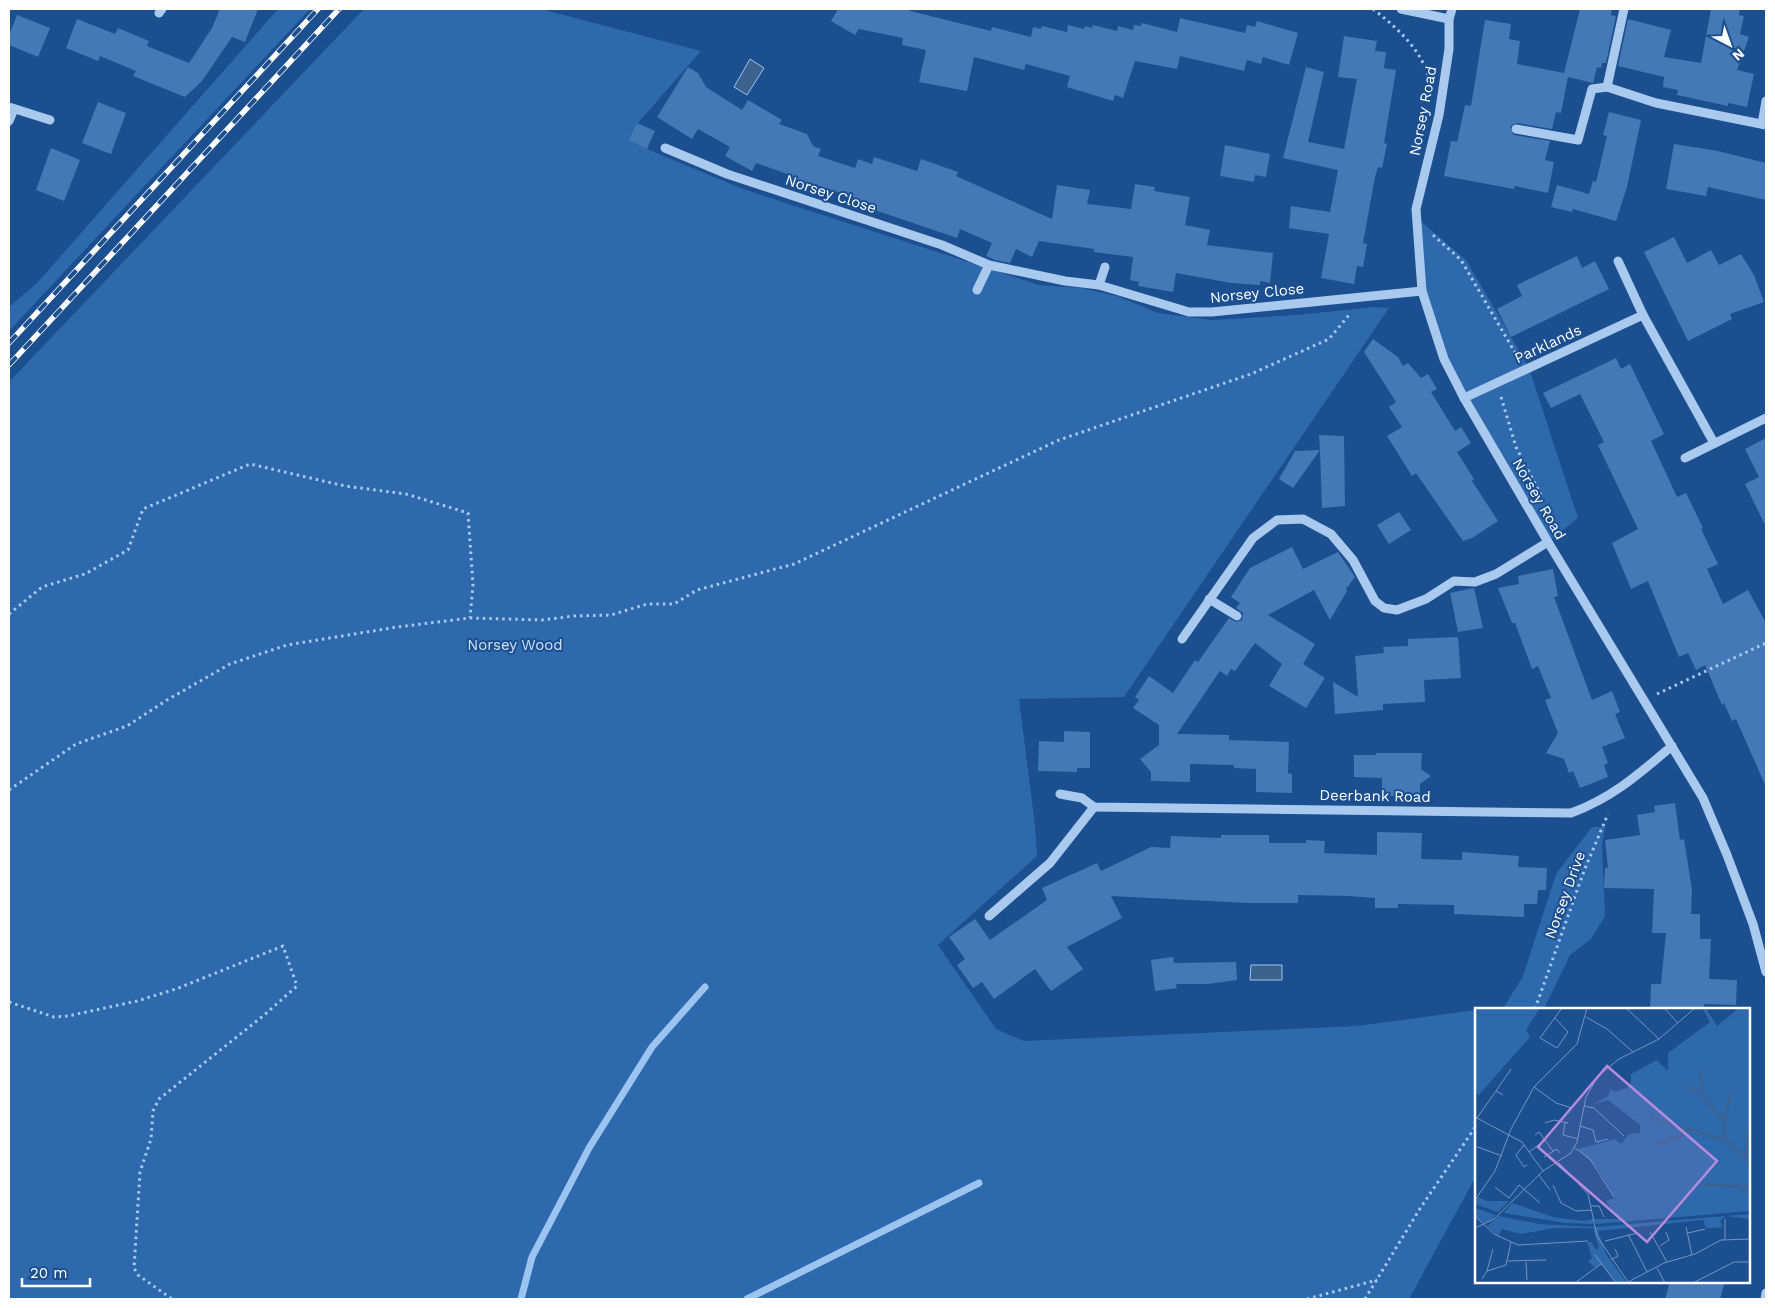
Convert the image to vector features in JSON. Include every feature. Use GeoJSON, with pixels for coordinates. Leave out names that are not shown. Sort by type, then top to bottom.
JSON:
{"type":"FeatureCollection","features":[{"type":"Feature","properties":{"kind":"street"},"geometry":{"type":"LineString","coordinates":[[1401,9],[1449,19]]}},
{"type":"Feature","properties":{"kind":"street","name":"Norsey Road"},"geometry":{"type":"LineString","coordinates":[[1452,9],[1449,19],[1449,50],[1439,115],[1416,209],[1422,291],[1444,359],[1464,398],[1548,542],[1645,699],[1703,798],[1727,854],[1753,924],[1766,972]]}},
{"type":"Feature","properties":{"kind":"street"},"geometry":{"type":"LineString","coordinates":[[1607,87],[1624,9]]}},
{"type":"Feature","properties":{"kind":"street"},"geometry":{"type":"LineString","coordinates":[[1516,129],[1578,140],[1592,89],[1607,87],[1656,103],[1764,124],[1766,101]]}},
{"type":"Feature","properties":{"kind":"street"},"geometry":{"type":"LineString","coordinates":[[9,121],[11,108],[50,120]]}},
{"type":"Feature","properties":{"kind":"street","name":"Norsey Close"},"geometry":{"type":"LineString","coordinates":[[665,148],[727,174],[942,245],[989,264],[1065,281],[1099,285],[1189,312],[1212,312],[1422,291]]}},
{"type":"Feature","properties":{"kind":"street"},"geometry":{"type":"LineString","coordinates":[[1618,261],[1643,315],[1714,443]]}},
{"type":"Feature","properties":{"kind":"street"},"geometry":{"type":"LineString","coordinates":[[977,290],[989,264]]}},
{"type":"Feature","properties":{"kind":"street"},"geometry":{"type":"LineString","coordinates":[[1099,285],[1104,267]]}},
{"type":"Feature","properties":{"kind":"street","name":"Parklands"},"geometry":{"type":"LineString","coordinates":[[1464,398],[1643,315]]}},
{"type":"Feature","properties":{"kind":"street"},"geometry":{"type":"LineString","coordinates":[[1685,458],[1766,418]]}},
{"type":"Feature","properties":{"kind":"street"},"geometry":{"type":"LineString","coordinates":[[1182,639],[1253,538],[1277,520],[1303,519],[1331,534],[1353,560],[1375,601],[1391,610],[1412,606],[1454,580],[1475,582],[1496,574],[1548,542]]}},
{"type":"Feature","properties":{"kind":"street"},"geometry":{"type":"LineString","coordinates":[[1209,599],[1237,616]]}},
{"type":"Feature","properties":{"kind":"street","name":"Deerbank Road"},"geometry":{"type":"LineString","coordinates":[[1060,794],[1082,798],[1094,807],[1571,813],[1596,804],[1618,790],[1672,746]]}},
{"type":"Feature","properties":{"kind":"street"},"geometry":{"type":"LineString","coordinates":[[989,916],[1050,863],[1094,807]]}},
{"type":"Feature","properties":{"kind":"street"},"geometry":{"type":"LineString","coordinates":[[1765,1299],[1766,1293]]}},
{"type":"Feature","properties":{"kind":"path"},"geometry":{"type":"LineString","coordinates":[[1373,9],[1389,21],[1419,52],[1430,82]]}},
{"type":"Feature","properties":{"kind":"path"},"geometry":{"type":"LineString","coordinates":[[1417,222],[1462,260],[1524,370]]}},
{"type":"Feature","properties":{"kind":"path"},"geometry":{"type":"LineString","coordinates":[[9,790],[76,744],[127,726],[167,700],[230,664],[287,645],[397,627],[470,618],[542,620],[574,616],[611,615],[647,604],[674,604],[697,590],[794,564],[1059,440],[1250,374],[1329,339],[1354,309],[1359,297]]}},
{"type":"Feature","properties":{"kind":"path"},"geometry":{"type":"LineString","coordinates":[[1497,383],[1516,447],[1543,499]]}},
{"type":"Feature","properties":{"kind":"path"},"geometry":{"type":"LineString","coordinates":[[9,614],[42,587],[85,574],[128,550],[143,509],[250,464],[345,486],[406,494],[468,513],[473,585],[470,618]]}},
{"type":"Feature","properties":{"kind":"path"},"geometry":{"type":"LineString","coordinates":[[1645,699],[1766,643]]}},
{"type":"Feature","properties":{"kind":"path","name":"Norsey Drive"},"geometry":{"type":"LineString","coordinates":[[1536,1008],[1584,871],[1618,790]]}},
{"type":"Feature","properties":{"kind":"path"},"geometry":{"type":"LineString","coordinates":[[9,1002],[54,1017],[68,1016],[137,1001],[176,989],[283,946],[297,986],[159,1099],[153,1112],[151,1139],[140,1172],[134,1268],[138,1275],[172,1299]]}},
{"type":"Feature","properties":{"kind":"path"},"geometry":{"type":"LineString","coordinates":[[1365,1299],[1421,1207],[1475,1127]]}},
{"type":"Feature","properties":{"kind":"path"},"geometry":{"type":"LineString","coordinates":[[1307,1299],[1378,1280]]}},
{"type":"Feature","properties":{"kind":"green space"},"geometry":{"type":"Polygon","coordinates":[[[278,9],[310,9],[9,331],[9,307],[37,283],[278,9]]]}},
{"type":"Feature","properties":{"kind":"green space","name":"Norsey Wood"},"geometry":{"type":"Polygon","coordinates":[[[364,9],[541,9],[701,51],[637,124],[647,149],[743,189],[1039,285],[1081,288],[1117,296],[1158,313],[1212,320],[1296,315],[1375,307],[1389,308],[1124,697],[1019,699],[1035,825],[1037,856],[938,945],[996,1029],[1024,1041],[1357,1026],[1475,1010],[1475,1178],[1409,1299],[9,1299],[9,382],[364,9]]]}},
{"type":"Feature","properties":{"kind":"green space"},"geometry":{"type":"Polygon","coordinates":[[[1417,218],[1466,260],[1529,368],[1578,518],[1548,542],[1444,359],[1422,291],[1417,218]]]}},
{"type":"Feature","properties":{"kind":"green space"},"geometry":{"type":"Polygon","coordinates":[[[1592,827],[1605,827],[1602,845],[1605,916],[1591,939],[1570,955],[1544,1008],[1494,1008],[1504,1007],[1523,976],[1556,874],[1592,827]]]}},
{"type":"Feature","properties":{"kind":"shaded area"},"geometry":{"type":"Polygon","coordinates":[[[750,59],[764,68],[747,95],[734,87],[750,59]]]}},
{"type":"Feature","properties":{"kind":"shaded area"},"geometry":{"type":"Polygon","coordinates":[[[1251,965],[1282,965],[1282,980],[1250,980],[1251,965]]]}},
{"type":"Feature","properties":{"kind":"building"},"geometry":{"type":"Polygon","coordinates":[[[220,9],[258,9],[245,42],[232,37],[202,81],[185,97],[133,76],[136,71],[100,56],[98,61],[66,48],[77,19],[115,34],[118,28],[149,41],[147,46],[189,63],[212,28],[220,9]]]}},
{"type":"Feature","properties":{"kind":"building"},"geometry":{"type":"Polygon","coordinates":[[[838,9],[911,9],[910,11],[991,31],[992,27],[1031,37],[1033,27],[1041,29],[1042,26],[1067,32],[1068,25],[1084,29],[1085,26],[1092,28],[1093,25],[1117,31],[1118,26],[1133,30],[1134,25],[1141,26],[1142,23],[1177,32],[1180,18],[1245,33],[1247,25],[1255,27],[1257,21],[1298,33],[1289,65],[1263,57],[1261,64],[1247,60],[1244,71],[1180,56],[1177,69],[1135,61],[1123,98],[1115,95],[1113,101],[1067,87],[1070,76],[1026,64],[1024,70],[974,57],[967,91],[919,82],[926,50],[902,45],[903,38],[859,29],[855,35],[831,21],[838,9]]]}},
{"type":"Feature","properties":{"kind":"building"},"geometry":{"type":"Polygon","coordinates":[[[1580,9],[1612,9],[1611,15],[1616,16],[1606,63],[1602,63],[1601,68],[1597,67],[1593,83],[1568,77],[1561,113],[1556,112],[1552,129],[1517,123],[1510,128],[1514,135],[1550,141],[1545,160],[1554,162],[1548,193],[1515,186],[1514,189],[1444,176],[1451,141],[1457,142],[1465,105],[1471,106],[1485,20],[1511,24],[1509,39],[1520,41],[1517,64],[1564,73],[1580,9]]]}},
{"type":"Feature","properties":{"kind":"building"},"geometry":{"type":"Polygon","coordinates":[[[1711,9],[1740,9],[1739,15],[1744,16],[1740,34],[1749,37],[1737,70],[1754,74],[1747,107],[1728,103],[1728,106],[1677,95],[1678,90],[1663,87],[1664,77],[1618,66],[1628,19],[1671,30],[1664,57],[1701,63],[1711,9]]]}},
{"type":"Feature","properties":{"kind":"building"},"geometry":{"type":"Polygon","coordinates":[[[17,15],[50,28],[38,57],[9,45],[9,35],[17,15]]]}},
{"type":"Feature","properties":{"kind":"building"},"geometry":{"type":"Polygon","coordinates":[[[1344,36],[1377,41],[1375,51],[1386,52],[1384,68],[1396,70],[1384,143],[1387,144],[1382,168],[1378,167],[1375,177],[1363,243],[1367,244],[1363,267],[1357,266],[1354,284],[1321,278],[1329,234],[1289,228],[1291,206],[1330,212],[1338,170],[1283,158],[1306,67],[1324,72],[1308,142],[1344,149],[1357,79],[1338,77],[1344,36]]]}},
{"type":"Feature","properties":{"kind":"building"},"geometry":{"type":"Polygon","coordinates":[[[688,67],[698,73],[706,87],[742,110],[748,100],[782,120],[779,124],[807,134],[813,146],[821,149],[818,156],[855,168],[858,159],[872,164],[874,157],[917,171],[921,159],[958,172],[956,176],[1052,219],[1057,185],[1090,190],[1087,204],[1131,209],[1135,184],[1155,187],[1154,191],[1190,197],[1185,225],[1210,230],[1207,245],[1273,253],[1270,283],[1260,281],[1260,285],[1231,283],[1176,273],[1173,292],[1138,286],[1139,282],[1130,280],[1133,257],[1094,252],[1094,249],[1039,241],[1032,257],[1016,249],[1010,263],[995,260],[986,256],[992,243],[960,229],[957,238],[857,204],[859,199],[807,182],[805,188],[788,181],[790,175],[756,163],[752,171],[725,156],[730,147],[698,129],[692,139],[657,117],[688,67]]]}},
{"type":"Feature","properties":{"kind":"building"},"geometry":{"type":"Polygon","coordinates":[[[98,102],[126,113],[111,154],[82,143],[98,102]]]}},
{"type":"Feature","properties":{"kind":"building"},"geometry":{"type":"Polygon","coordinates":[[[1609,112],[1641,120],[1627,187],[1616,221],[1573,209],[1572,212],[1551,207],[1557,185],[1589,194],[1593,181],[1596,182],[1607,136],[1603,135],[1609,112]]]}},
{"type":"Feature","properties":{"kind":"building"},"geometry":{"type":"Polygon","coordinates":[[[637,123],[655,131],[647,149],[629,140],[637,123]]]}},
{"type":"Feature","properties":{"kind":"building"},"geometry":{"type":"Polygon","coordinates":[[[1674,144],[1718,151],[1766,163],[1766,200],[1708,187],[1706,196],[1666,189],[1674,144]]]}},
{"type":"Feature","properties":{"kind":"building"},"geometry":{"type":"Polygon","coordinates":[[[1225,145],[1270,154],[1266,177],[1255,175],[1254,182],[1220,176],[1225,145]]]}},
{"type":"Feature","properties":{"kind":"building"},"geometry":{"type":"Polygon","coordinates":[[[51,148],[80,160],[64,201],[36,190],[51,148]]]}},
{"type":"Feature","properties":{"kind":"building"},"geometry":{"type":"Polygon","coordinates":[[[1674,237],[1687,263],[1711,250],[1719,265],[1741,254],[1754,275],[1764,302],[1730,314],[1732,319],[1688,341],[1644,252],[1674,237]]]}},
{"type":"Feature","properties":{"kind":"building"},"geometry":{"type":"Polygon","coordinates":[[[1577,256],[1582,268],[1595,261],[1609,289],[1511,337],[1497,309],[1522,296],[1517,285],[1577,256]]]}},
{"type":"Feature","properties":{"kind":"building"},"geometry":{"type":"Polygon","coordinates":[[[1373,339],[1398,357],[1403,366],[1408,363],[1421,378],[1428,374],[1437,389],[1431,392],[1455,431],[1461,427],[1471,443],[1457,452],[1474,479],[1472,481],[1498,521],[1472,538],[1463,541],[1416,473],[1412,476],[1387,436],[1402,427],[1389,407],[1396,402],[1364,352],[1373,339]]]}},
{"type":"Feature","properties":{"kind":"building"},"geometry":{"type":"Polygon","coordinates":[[[1616,358],[1621,369],[1630,364],[1664,434],[1651,441],[1677,497],[1686,493],[1703,528],[1701,529],[1718,564],[1707,569],[1723,604],[1748,590],[1766,623],[1766,787],[1736,719],[1732,721],[1724,703],[1722,705],[1705,665],[1696,670],[1688,653],[1679,657],[1648,581],[1631,589],[1612,543],[1638,529],[1598,445],[1604,442],[1580,394],[1551,408],[1543,393],[1616,358]]]}},
{"type":"Feature","properties":{"kind":"building"},"geometry":{"type":"Polygon","coordinates":[[[1319,435],[1344,436],[1345,506],[1322,508],[1319,435]]]}},
{"type":"Feature","properties":{"kind":"building"},"geometry":{"type":"Polygon","coordinates":[[[1766,438],[1766,527],[1745,484],[1759,477],[1745,449],[1766,438]]]}},
{"type":"Feature","properties":{"kind":"building"},"geometry":{"type":"Polygon","coordinates":[[[1320,450],[1293,488],[1279,479],[1295,451],[1320,450]]]}},
{"type":"Feature","properties":{"kind":"building"},"geometry":{"type":"Polygon","coordinates":[[[1399,512],[1411,530],[1389,544],[1377,525],[1399,512]]]}},
{"type":"Feature","properties":{"kind":"building"},"geometry":{"type":"Polygon","coordinates":[[[1292,547],[1303,569],[1338,552],[1355,577],[1346,589],[1347,591],[1330,620],[1314,590],[1268,615],[1315,644],[1303,664],[1325,678],[1306,708],[1269,686],[1282,664],[1255,643],[1235,671],[1231,669],[1227,676],[1220,671],[1177,734],[1229,735],[1229,740],[1289,742],[1288,773],[1292,774],[1292,793],[1256,792],[1256,769],[1234,768],[1234,765],[1190,764],[1190,782],[1151,781],[1151,772],[1140,759],[1159,745],[1159,725],[1133,708],[1139,700],[1135,697],[1149,676],[1173,693],[1195,660],[1198,662],[1229,618],[1236,622],[1242,620],[1243,613],[1236,608],[1240,603],[1231,597],[1250,568],[1292,547]]]}},
{"type":"Feature","properties":{"kind":"building"},"geometry":{"type":"Polygon","coordinates":[[[1553,569],[1558,596],[1554,597],[1592,700],[1612,691],[1620,712],[1615,714],[1625,738],[1602,747],[1608,763],[1604,765],[1608,777],[1580,788],[1573,771],[1569,773],[1564,759],[1546,753],[1558,733],[1545,700],[1551,698],[1538,666],[1532,669],[1515,623],[1512,623],[1498,588],[1519,584],[1518,576],[1553,569]]]}},
{"type":"Feature","properties":{"kind":"building"},"geometry":{"type":"Polygon","coordinates":[[[1474,588],[1483,628],[1458,632],[1450,593],[1474,588]]]}},
{"type":"Feature","properties":{"kind":"building"},"geometry":{"type":"Polygon","coordinates":[[[1458,637],[1461,678],[1424,680],[1425,702],[1383,704],[1383,710],[1335,714],[1333,682],[1358,697],[1355,656],[1384,653],[1383,647],[1408,646],[1408,639],[1458,637]]]}},
{"type":"Feature","properties":{"kind":"building"},"geometry":{"type":"Polygon","coordinates":[[[1064,731],[1090,732],[1090,768],[1077,768],[1077,772],[1038,771],[1039,741],[1064,742],[1064,731]]]}},
{"type":"Feature","properties":{"kind":"building"},"geometry":{"type":"Polygon","coordinates":[[[1376,753],[1422,753],[1421,769],[1431,776],[1420,784],[1420,796],[1382,796],[1382,778],[1354,777],[1354,755],[1376,755],[1376,753]]]}},
{"type":"Feature","properties":{"kind":"building"},"geometry":{"type":"Polygon","coordinates":[[[1675,803],[1680,840],[1684,839],[1692,890],[1691,914],[1700,914],[1700,939],[1711,939],[1709,979],[1737,980],[1736,1005],[1704,1004],[1704,1008],[1650,1008],[1651,984],[1661,984],[1666,933],[1652,933],[1654,889],[1604,888],[1605,868],[1608,868],[1605,840],[1640,835],[1637,815],[1655,812],[1654,806],[1675,803]]]}},
{"type":"Feature","properties":{"kind":"building"},"geometry":{"type":"Polygon","coordinates":[[[1377,832],[1422,833],[1421,859],[1462,860],[1462,852],[1519,856],[1518,867],[1547,868],[1546,890],[1538,890],[1537,904],[1524,904],[1524,917],[1454,914],[1454,905],[1398,904],[1398,908],[1375,908],[1375,898],[1349,896],[1298,895],[1298,903],[1248,903],[1111,896],[1122,918],[1067,947],[1083,969],[1051,991],[1035,969],[994,999],[982,982],[973,988],[957,965],[965,959],[949,937],[975,919],[990,940],[1047,900],[1042,888],[1097,863],[1101,871],[1151,847],[1170,848],[1171,836],[1221,838],[1221,835],[1269,835],[1269,843],[1306,843],[1306,840],[1325,841],[1324,853],[1377,855],[1377,832]]]}},
{"type":"Feature","properties":{"kind":"building"},"geometry":{"type":"Polygon","coordinates":[[[1173,957],[1174,963],[1236,962],[1237,980],[1208,984],[1176,984],[1177,988],[1155,991],[1151,960],[1173,957]]]}},
{"type":"Feature","properties":{"kind":"building"},"geometry":{"type":"Polygon","coordinates":[[[1670,1283],[1725,1283],[1720,1299],[1665,1299],[1670,1283]]]}},
{"type":"Feature","properties":{"kind":"waterway"},"geometry":{"type":"LineString","coordinates":[[521,1299],[532,1257],[589,1148],[652,1047],[705,987]]}},
{"type":"Feature","properties":{"kind":"waterway"},"geometry":{"type":"LineString","coordinates":[[747,1299],[979,1183]]}},
{"type":"Feature","properties":{"kind":"railway"},"geometry":{"type":"LineString","coordinates":[[9,343],[318,9]]}},
{"type":"Feature","properties":{"kind":"railway"},"geometry":{"type":"LineString","coordinates":[[9,365],[339,9]]}}]}
